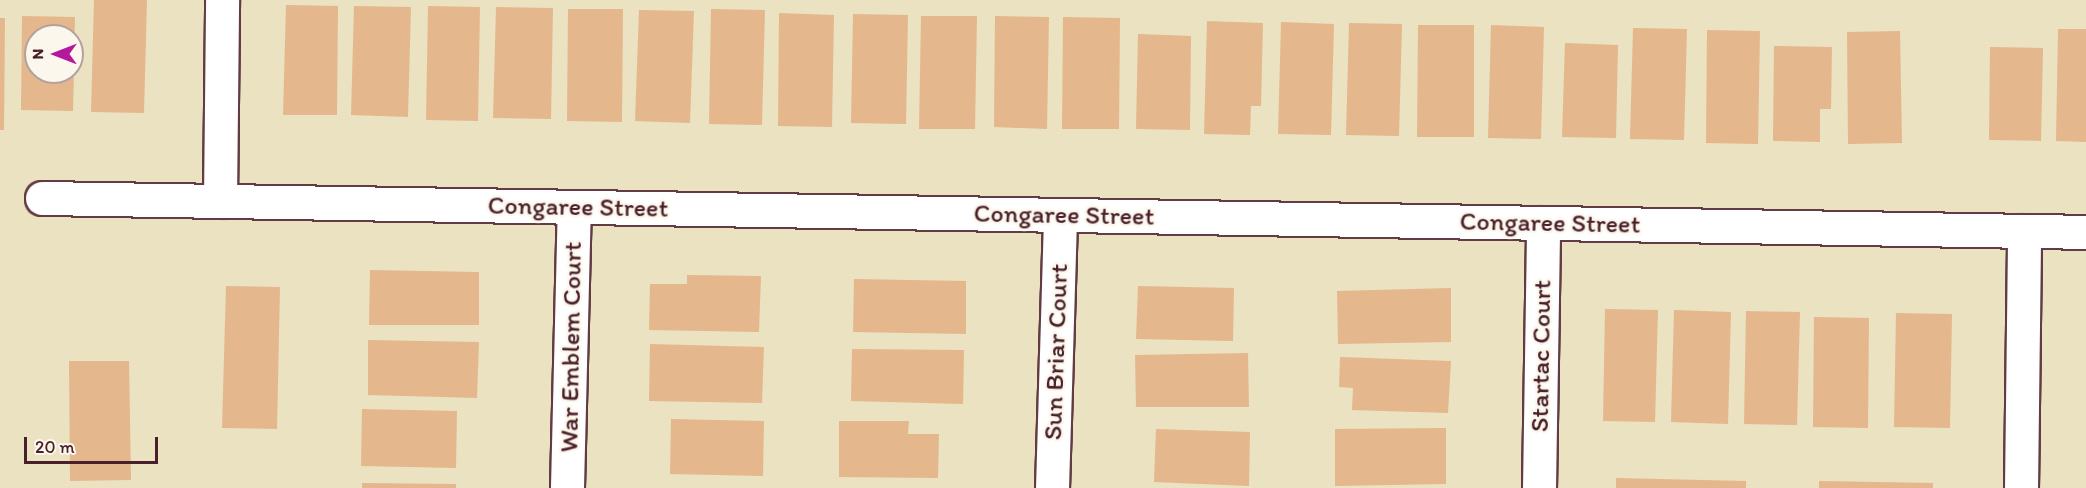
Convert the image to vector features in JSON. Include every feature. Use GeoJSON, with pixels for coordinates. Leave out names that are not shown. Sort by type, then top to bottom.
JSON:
{"type":"FeatureCollection","features":[{"type":"Feature","properties":{"kind":"street"},"geometry":{"type":"LineString","coordinates":[[220,201],[222,0]]}},
{"type":"Feature","properties":{"kind":"street","name":"Congaree Street"},"geometry":{"type":"LineString","coordinates":[[42,198],[2086,232]]}},
{"type":"Feature","properties":{"kind":"street","name":"War Emblem Court"},"geometry":{"type":"LineString","coordinates":[[567,487],[574,207]]}},
{"type":"Feature","properties":{"kind":"street","name":"Sun Briar Court"},"geometry":{"type":"LineString","coordinates":[[1052,488],[1060,215]]}},
{"type":"Feature","properties":{"kind":"street","name":"Startac Court"},"geometry":{"type":"LineString","coordinates":[[1539,488],[1543,223]]}},
{"type":"Feature","properties":{"kind":"street"},"geometry":{"type":"LineString","coordinates":[[2021,488],[2024,231]]}},
{"type":"Feature","properties":{"kind":"building"},"geometry":{"type":"Polygon","coordinates":[[[94,0],[147,0],[144,113],[91,112],[94,0]]]}},
{"type":"Feature","properties":{"kind":"building"},"geometry":{"type":"Polygon","coordinates":[[[286,5],[338,6],[337,115],[283,115],[286,5]]]}},
{"type":"Feature","properties":{"kind":"building"},"geometry":{"type":"Polygon","coordinates":[[[354,6],[411,7],[408,117],[351,115],[354,6]]]}},
{"type":"Feature","properties":{"kind":"building"},"geometry":{"type":"Polygon","coordinates":[[[428,6],[480,7],[478,121],[426,120],[428,6]]]}},
{"type":"Feature","properties":{"kind":"building"},"geometry":{"type":"Polygon","coordinates":[[[496,7],[553,8],[551,119],[493,118],[496,7]]]}},
{"type":"Feature","properties":{"kind":"building"},"geometry":{"type":"Polygon","coordinates":[[[568,9],[623,9],[622,122],[567,121],[568,9]]]}},
{"type":"Feature","properties":{"kind":"building"},"geometry":{"type":"Polygon","coordinates":[[[711,9],[765,10],[762,125],[709,124],[711,9]]]}},
{"type":"Feature","properties":{"kind":"building"},"geometry":{"type":"Polygon","coordinates":[[[639,10],[694,11],[690,123],[635,121],[639,10]]]}},
{"type":"Feature","properties":{"kind":"building"},"geometry":{"type":"Polygon","coordinates":[[[779,13],[834,15],[832,127],[778,126],[779,13]]]}},
{"type":"Feature","properties":{"kind":"building"},"geometry":{"type":"Polygon","coordinates":[[[853,14],[908,15],[906,124],[851,123],[853,14]]]}},
{"type":"Feature","properties":{"kind":"building"},"geometry":{"type":"Polygon","coordinates":[[[22,16],[75,17],[75,24],[24,24],[24,84],[74,84],[73,111],[21,110],[22,16]]]}},
{"type":"Feature","properties":{"kind":"building"},"geometry":{"type":"Polygon","coordinates":[[[921,16],[977,16],[975,129],[919,129],[921,16]]]}},
{"type":"Feature","properties":{"kind":"building"},"geometry":{"type":"Polygon","coordinates":[[[995,16],[1049,17],[1047,129],[994,127],[995,16]]]}},
{"type":"Feature","properties":{"kind":"building"},"geometry":{"type":"Polygon","coordinates":[[[1063,17],[1120,18],[1119,129],[1062,129],[1063,17]]]}},
{"type":"Feature","properties":{"kind":"building"},"geometry":{"type":"Polygon","coordinates":[[[0,18],[5,18],[4,130],[0,130],[0,18]]]}},
{"type":"Feature","properties":{"kind":"building"},"geometry":{"type":"Polygon","coordinates":[[[1207,21],[1263,23],[1261,106],[1251,106],[1250,135],[1204,134],[1207,21]]]}},
{"type":"Feature","properties":{"kind":"building"},"geometry":{"type":"Polygon","coordinates":[[[1281,22],[1334,24],[1331,135],[1278,134],[1281,22]]]}},
{"type":"Feature","properties":{"kind":"building"},"geometry":{"type":"Polygon","coordinates":[[[1349,23],[1402,24],[1399,136],[1346,135],[1349,23]]]}},
{"type":"Feature","properties":{"kind":"building"},"geometry":{"type":"Polygon","coordinates":[[[1418,25],[1474,25],[1474,137],[1417,137],[1418,25]]]}},
{"type":"Feature","properties":{"kind":"building"},"geometry":{"type":"Polygon","coordinates":[[[1491,25],[1544,27],[1541,139],[1488,138],[1491,25]]]}},
{"type":"Feature","properties":{"kind":"building"},"geometry":{"type":"Polygon","coordinates":[[[1633,28],[1687,29],[1684,140],[1630,139],[1633,28]]]}},
{"type":"Feature","properties":{"kind":"building"},"geometry":{"type":"Polygon","coordinates":[[[2058,29],[2086,29],[2086,142],[2056,141],[2058,29]]]}},
{"type":"Feature","properties":{"kind":"building"},"geometry":{"type":"Polygon","coordinates":[[[1707,30],[1760,31],[1758,144],[1706,143],[1707,30]]]}},
{"type":"Feature","properties":{"kind":"building"},"geometry":{"type":"Polygon","coordinates":[[[1900,31],[1902,143],[1848,144],[1847,32],[1900,31]]]}},
{"type":"Feature","properties":{"kind":"building"},"geometry":{"type":"Polygon","coordinates":[[[1138,34],[1191,36],[1190,130],[1136,129],[1138,34]]]}},
{"type":"Feature","properties":{"kind":"building"},"geometry":{"type":"Polygon","coordinates":[[[1565,43],[1618,45],[1616,138],[1562,137],[1565,43]]]}},
{"type":"Feature","properties":{"kind":"building"},"geometry":{"type":"Polygon","coordinates":[[[1774,46],[1832,47],[1831,109],[1820,109],[1820,142],[1773,141],[1774,46]]]}},
{"type":"Feature","properties":{"kind":"building"},"geometry":{"type":"Polygon","coordinates":[[[1990,47],[2043,48],[2041,141],[1989,140],[1990,47]]]}},
{"type":"Feature","properties":{"kind":"building"},"geometry":{"type":"Polygon","coordinates":[[[370,270],[479,272],[479,325],[369,325],[370,270]]]}},
{"type":"Feature","properties":{"kind":"building"},"geometry":{"type":"Polygon","coordinates":[[[687,275],[761,276],[759,332],[649,330],[650,284],[687,284],[687,275]]]}},
{"type":"Feature","properties":{"kind":"building"},"geometry":{"type":"Polygon","coordinates":[[[854,279],[966,281],[966,334],[853,332],[854,279]]]}},
{"type":"Feature","properties":{"kind":"building"},"geometry":{"type":"Polygon","coordinates":[[[226,286],[280,287],[277,429],[222,428],[226,286]]]}},
{"type":"Feature","properties":{"kind":"building"},"geometry":{"type":"Polygon","coordinates":[[[1138,286],[1234,288],[1233,341],[1136,339],[1138,286]]]}},
{"type":"Feature","properties":{"kind":"building"},"geometry":{"type":"Polygon","coordinates":[[[1451,288],[1451,342],[1338,344],[1337,291],[1451,288]]]}},
{"type":"Feature","properties":{"kind":"building"},"geometry":{"type":"Polygon","coordinates":[[[1605,309],[1658,310],[1655,422],[1603,421],[1605,309]]]}},
{"type":"Feature","properties":{"kind":"building"},"geometry":{"type":"Polygon","coordinates":[[[1674,310],[1731,312],[1728,424],[1671,422],[1674,310]]]}},
{"type":"Feature","properties":{"kind":"building"},"geometry":{"type":"Polygon","coordinates":[[[1746,311],[1800,312],[1797,425],[1744,424],[1746,311]]]}},
{"type":"Feature","properties":{"kind":"building"},"geometry":{"type":"Polygon","coordinates":[[[1896,313],[1952,314],[1950,428],[1894,427],[1896,313]]]}},
{"type":"Feature","properties":{"kind":"building"},"geometry":{"type":"Polygon","coordinates":[[[1814,317],[1869,318],[1868,428],[1813,427],[1814,317]]]}},
{"type":"Feature","properties":{"kind":"building"},"geometry":{"type":"Polygon","coordinates":[[[368,340],[479,342],[477,398],[368,395],[368,340]]]}},
{"type":"Feature","properties":{"kind":"building"},"geometry":{"type":"Polygon","coordinates":[[[650,344],[764,347],[762,403],[649,401],[650,344]]]}},
{"type":"Feature","properties":{"kind":"building"},"geometry":{"type":"Polygon","coordinates":[[[852,349],[964,350],[963,404],[851,401],[852,349]]]}},
{"type":"Feature","properties":{"kind":"building"},"geometry":{"type":"Polygon","coordinates":[[[1248,353],[1249,407],[1136,407],[1135,355],[1248,353]]]}},
{"type":"Feature","properties":{"kind":"building"},"geometry":{"type":"Polygon","coordinates":[[[1340,357],[1451,361],[1448,413],[1352,410],[1353,388],[1339,387],[1340,357]]]}},
{"type":"Feature","properties":{"kind":"building"},"geometry":{"type":"Polygon","coordinates":[[[69,361],[129,361],[131,480],[70,481],[69,361]]]}},
{"type":"Feature","properties":{"kind":"building"},"geometry":{"type":"Polygon","coordinates":[[[362,409],[457,411],[456,468],[361,466],[362,409]]]}},
{"type":"Feature","properties":{"kind":"building"},"geometry":{"type":"Polygon","coordinates":[[[671,419],[764,421],[763,476],[670,474],[671,419]]]}},
{"type":"Feature","properties":{"kind":"building"},"geometry":{"type":"Polygon","coordinates":[[[839,421],[909,421],[908,434],[939,434],[938,478],[839,477],[839,421]]]}},
{"type":"Feature","properties":{"kind":"building"},"geometry":{"type":"Polygon","coordinates":[[[1446,428],[1446,484],[1335,486],[1335,429],[1446,428]]]}},
{"type":"Feature","properties":{"kind":"building"},"geometry":{"type":"Polygon","coordinates":[[[1156,429],[1250,432],[1249,486],[1154,482],[1156,429]]]}},
{"type":"Feature","properties":{"kind":"building"},"geometry":{"type":"Polygon","coordinates":[[[1616,478],[1746,481],[1746,488],[1616,488],[1616,478]]]}},
{"type":"Feature","properties":{"kind":"building"},"geometry":{"type":"Polygon","coordinates":[[[1819,481],[1933,483],[1933,488],[1819,488],[1819,481]]]}},
{"type":"Feature","properties":{"kind":"building"},"geometry":{"type":"Polygon","coordinates":[[[362,483],[456,484],[456,488],[362,488],[362,483]]]}}]}
